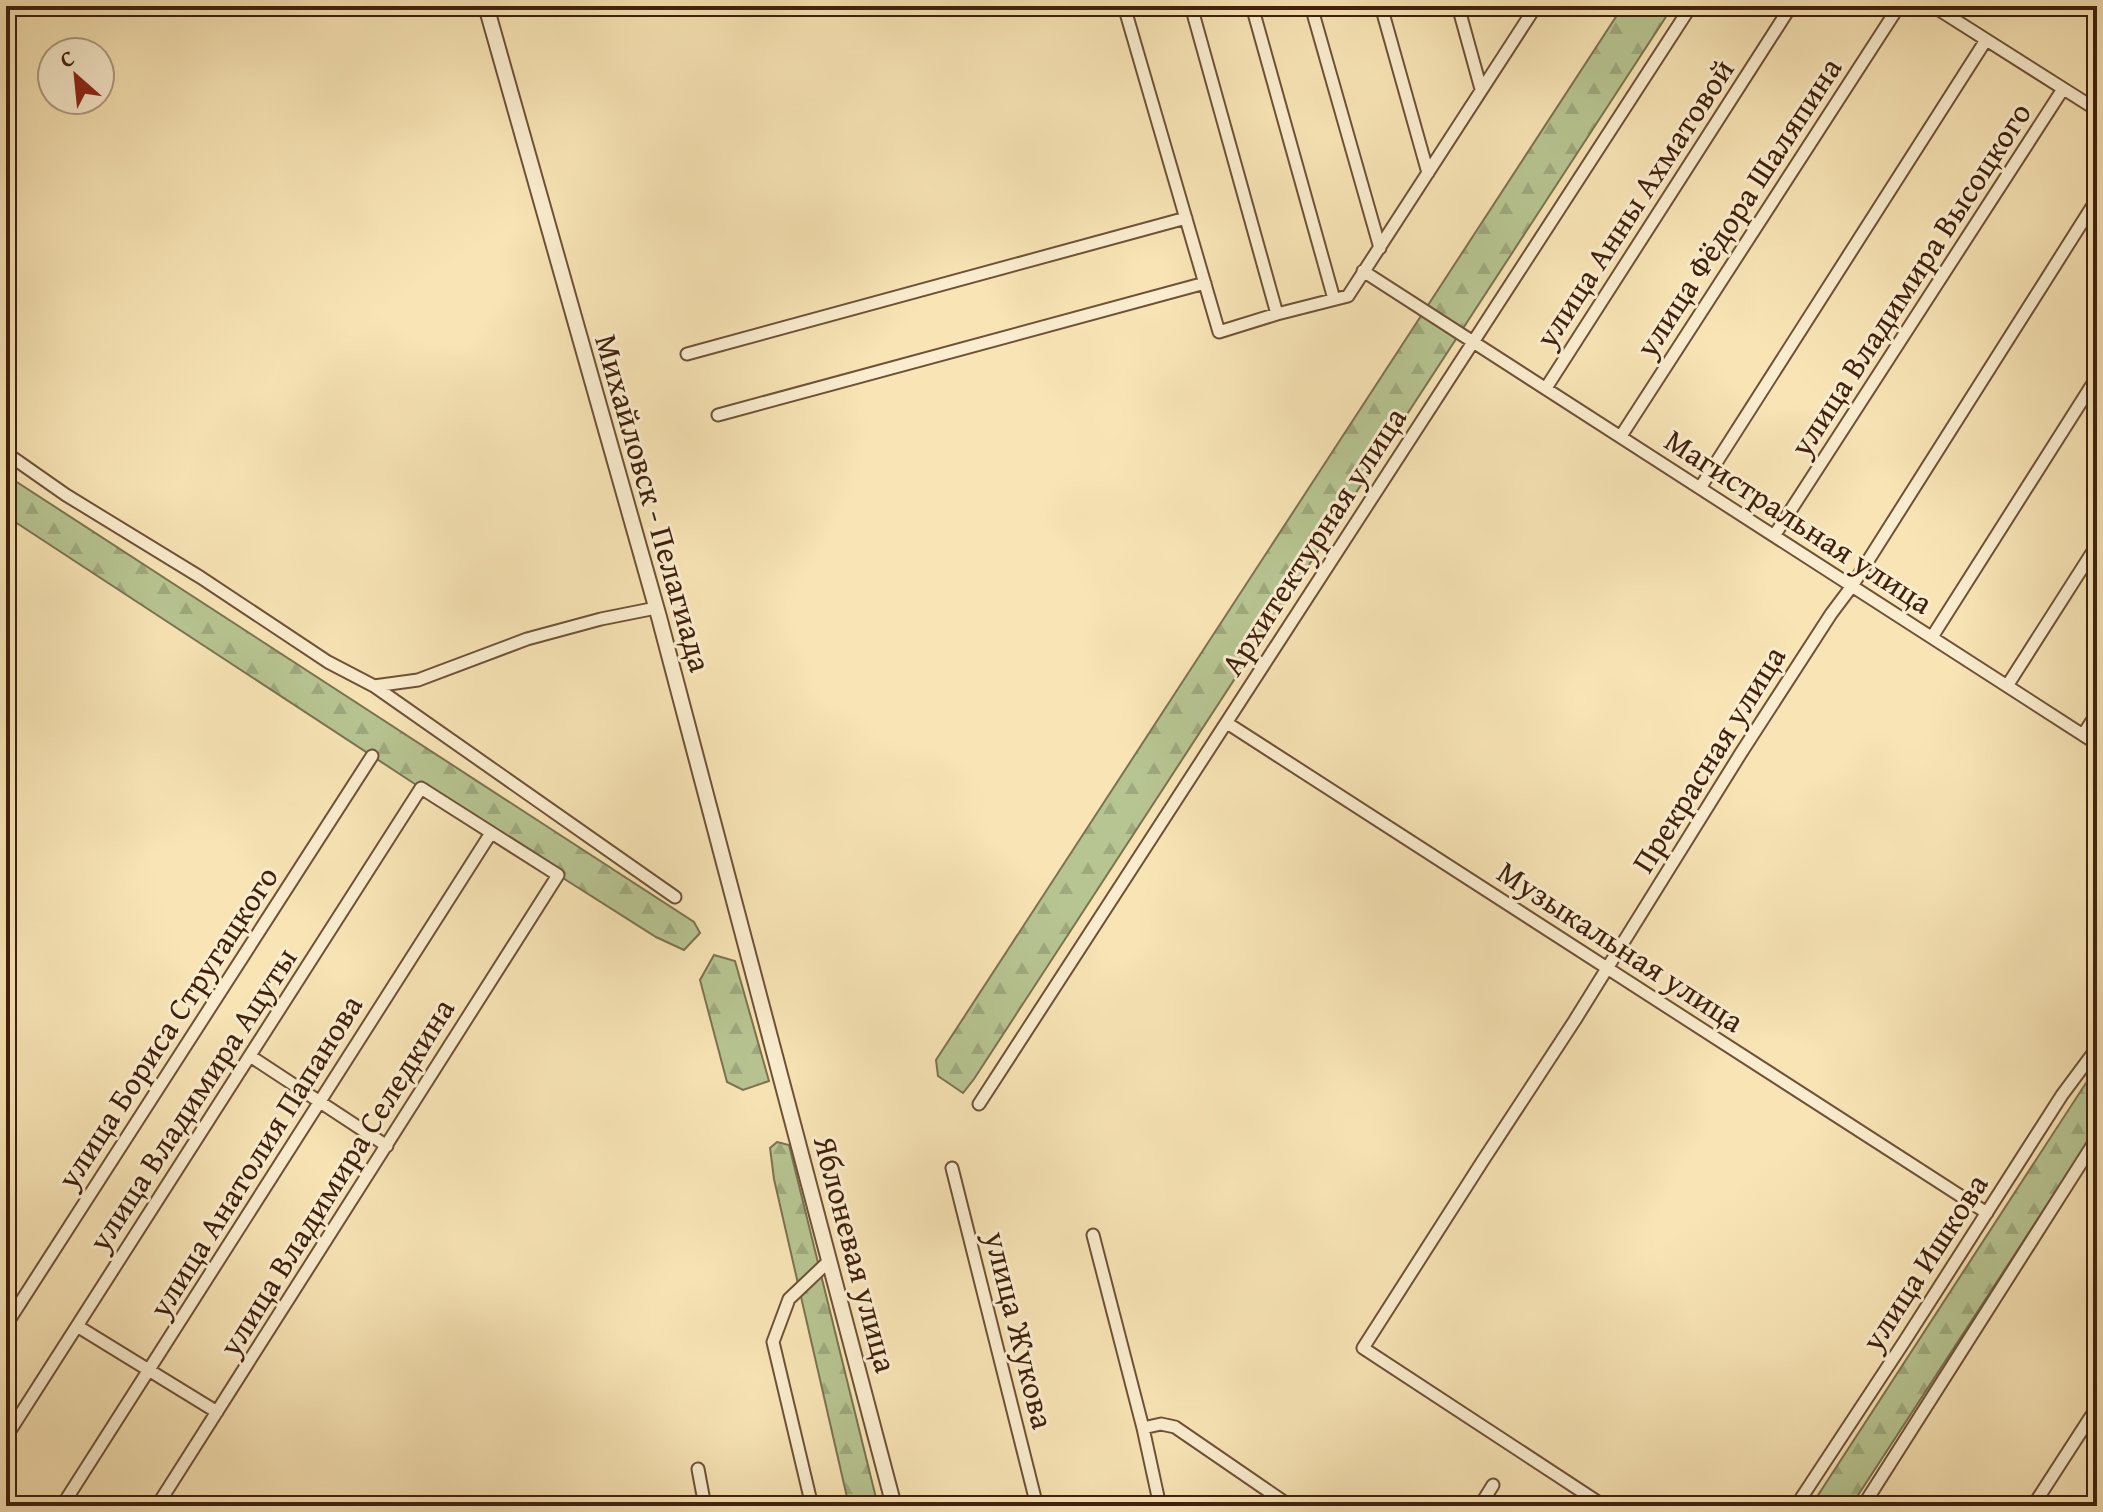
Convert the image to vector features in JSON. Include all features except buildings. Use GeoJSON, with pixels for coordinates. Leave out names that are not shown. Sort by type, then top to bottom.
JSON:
{"type":"FeatureCollection","features":[{"type":"Feature","properties":{"kind":"street","name":"Михайловск - Пелагиада"},"geometry":{"type":"LineString","coordinates":[[486,6],[656,608],[764,1016]]}},
{"type":"Feature","properties":{"kind":"street"},"geometry":{"type":"LineString","coordinates":[[1124,6],[1219,332],[1348,296],[1536,6]]}},
{"type":"Feature","properties":{"kind":"street"},"geometry":{"type":"LineString","coordinates":[[1191,6],[1277,314]]}},
{"type":"Feature","properties":{"kind":"street"},"geometry":{"type":"LineString","coordinates":[[1252,6],[1334,299]]}},
{"type":"Feature","properties":{"kind":"street"},"geometry":{"type":"LineString","coordinates":[[1311,6],[1380,248]]}},
{"type":"Feature","properties":{"kind":"street"},"geometry":{"type":"LineString","coordinates":[[1381,6],[1428,173]]}},
{"type":"Feature","properties":{"kind":"street"},"geometry":{"type":"LineString","coordinates":[[1458,6],[1481,89]]}},
{"type":"Feature","properties":{"kind":"street"},"geometry":{"type":"LineString","coordinates":[[1522,6],[1526,21]]}},
{"type":"Feature","properties":{"kind":"street","name":"Архитектурная улица"},"geometry":{"type":"LineString","coordinates":[[979,1104],[1691,6]]}},
{"type":"Feature","properties":{"kind":"street","name":"улица Анны Ахматовой"},"geometry":{"type":"LineString","coordinates":[[1546,388],[1791,6]]}},
{"type":"Feature","properties":{"kind":"street","name":"улица Фёдора Шаляпина"},"geometry":{"type":"LineString","coordinates":[[1621,436],[1899,6]]}},
{"type":"Feature","properties":{"kind":"street"},"geometry":{"type":"LineString","coordinates":[[1933,6],[2097,110]]}},
{"type":"Feature","properties":{"kind":"street"},"geometry":{"type":"LineString","coordinates":[[1700,488],[1986,40]]}},
{"type":"Feature","properties":{"kind":"street","name":"улица Владимира Высоцкого"},"geometry":{"type":"LineString","coordinates":[[1774,536],[2063,89]]}},
{"type":"Feature","properties":{"kind":"street","name":"Прекрасная улица"},"geometry":{"type":"LineString","coordinates":[[1604,1506],[1363,1348],[2097,199]]}},
{"type":"Feature","properties":{"kind":"street"},"geometry":{"type":"LineString","coordinates":[[687,354],[1186,218]]}},
{"type":"Feature","properties":{"kind":"street","name":"Магистральная улица"},"geometry":{"type":"LineString","coordinates":[[1363,271],[2097,744]]}},
{"type":"Feature","properties":{"kind":"street"},"geometry":{"type":"LineString","coordinates":[[718,415],[1205,283]]}},
{"type":"Feature","properties":{"kind":"street"},"geometry":{"type":"LineString","coordinates":[[1932,637],[2097,377]]}},
{"type":"Feature","properties":{"kind":"street"},"geometry":{"type":"LineString","coordinates":[[6,453],[66,495],[200,577],[328,662],[374,686],[675,897]]}},
{"type":"Feature","properties":{"kind":"street"},"geometry":{"type":"LineString","coordinates":[[2007,686],[2097,545]]}},
{"type":"Feature","properties":{"kind":"street"},"geometry":{"type":"LineString","coordinates":[[374,686],[418,680],[527,639],[656,608]]}},
{"type":"Feature","properties":{"kind":"street"},"geometry":{"type":"LineString","coordinates":[[2083,735],[2097,713]]}},
{"type":"Feature","properties":{"kind":"street","name":"Музыкальная улица"},"geometry":{"type":"LineString","coordinates":[[1227,723],[1987,1213]]}},
{"type":"Feature","properties":{"kind":"street","name":"улица Бориса Стругацкого"},"geometry":{"type":"LineString","coordinates":[[6,1325],[372,756]]}},
{"type":"Feature","properties":{"kind":"street","name":"улица Владимира Ацуты"},"geometry":{"type":"LineString","coordinates":[[6,1437],[421,788],[491,833]]}},
{"type":"Feature","properties":{"kind":"street","name":"улица Владимира Селедкина"},"geometry":{"type":"LineString","coordinates":[[157,1506],[558,875],[491,833]]}},
{"type":"Feature","properties":{"kind":"street","name":"улица Анатолия Папанова"},"geometry":{"type":"LineString","coordinates":[[62,1506],[491,833]]}},
{"type":"Feature","properties":{"kind":"street","name":"Яблоневая улица"},"geometry":{"type":"LineString","coordinates":[[764,1016],[894,1506]]}},
{"type":"Feature","properties":{"kind":"street","name":"улица Ишкова"},"geometry":{"type":"LineString","coordinates":[[1796,1506],[2062,1095],[2097,1048]]}},
{"type":"Feature","properties":{"kind":"street"},"geometry":{"type":"LineString","coordinates":[[250,1056],[387,1146]]}},
{"type":"Feature","properties":{"kind":"street"},"geometry":{"type":"LineString","coordinates":[[1863,1506],[2092,1155],[2097,1138]]}},
{"type":"Feature","properties":{"kind":"street","name":"улица Жукова"},"geometry":{"type":"LineString","coordinates":[[952,1168],[1037,1506]]}},
{"type":"Feature","properties":{"kind":"street"},"geometry":{"type":"LineString","coordinates":[[1093,1235],[1160,1506]]}},
{"type":"Feature","properties":{"kind":"street"},"geometry":{"type":"LineString","coordinates":[[812,1506],[773,1342],[789,1299],[829,1261]]}},
{"type":"Feature","properties":{"kind":"street"},"geometry":{"type":"LineString","coordinates":[[77,1326],[217,1412]]}},
{"type":"Feature","properties":{"kind":"street"},"geometry":{"type":"LineString","coordinates":[[2033,1506],[2097,1407]]}},
{"type":"Feature","properties":{"kind":"street"},"geometry":{"type":"LineString","coordinates":[[1143,1428],[1161,1424],[1175,1427],[1290,1506]]}},
{"type":"Feature","properties":{"kind":"street"},"geometry":{"type":"LineString","coordinates":[[698,1469],[705,1506]]}},
{"type":"Feature","properties":{"kind":"street"},"geometry":{"type":"LineString","coordinates":[[1480,1506],[1493,1485]]}},
{"type":"Feature","properties":{"kind":"green space"},"geometry":{"type":"Polygon","coordinates":[[[1623,6],[1673,6],[963,1093],[938,1076],[936,1060],[1623,6]]]}},
{"type":"Feature","properties":{"kind":"green space"},"geometry":{"type":"Polygon","coordinates":[[[6,475],[694,922],[700,933],[684,950],[656,937],[421,788],[6,516],[6,475]]]}},
{"type":"Feature","properties":{"kind":"green space"},"geometry":{"type":"Polygon","coordinates":[[[714,955],[735,961],[769,1081],[743,1090],[727,1082],[700,980],[714,955]]]}},
{"type":"Feature","properties":{"kind":"green space"},"geometry":{"type":"Polygon","coordinates":[[[2097,1066],[2097,1128],[1851,1506],[1811,1506],[2097,1066]]]}},
{"type":"Feature","properties":{"kind":"green space"},"geometry":{"type":"Polygon","coordinates":[[[777,1142],[789,1145],[878,1506],[849,1506],[774,1179],[770,1148],[777,1142]]]}}]}
